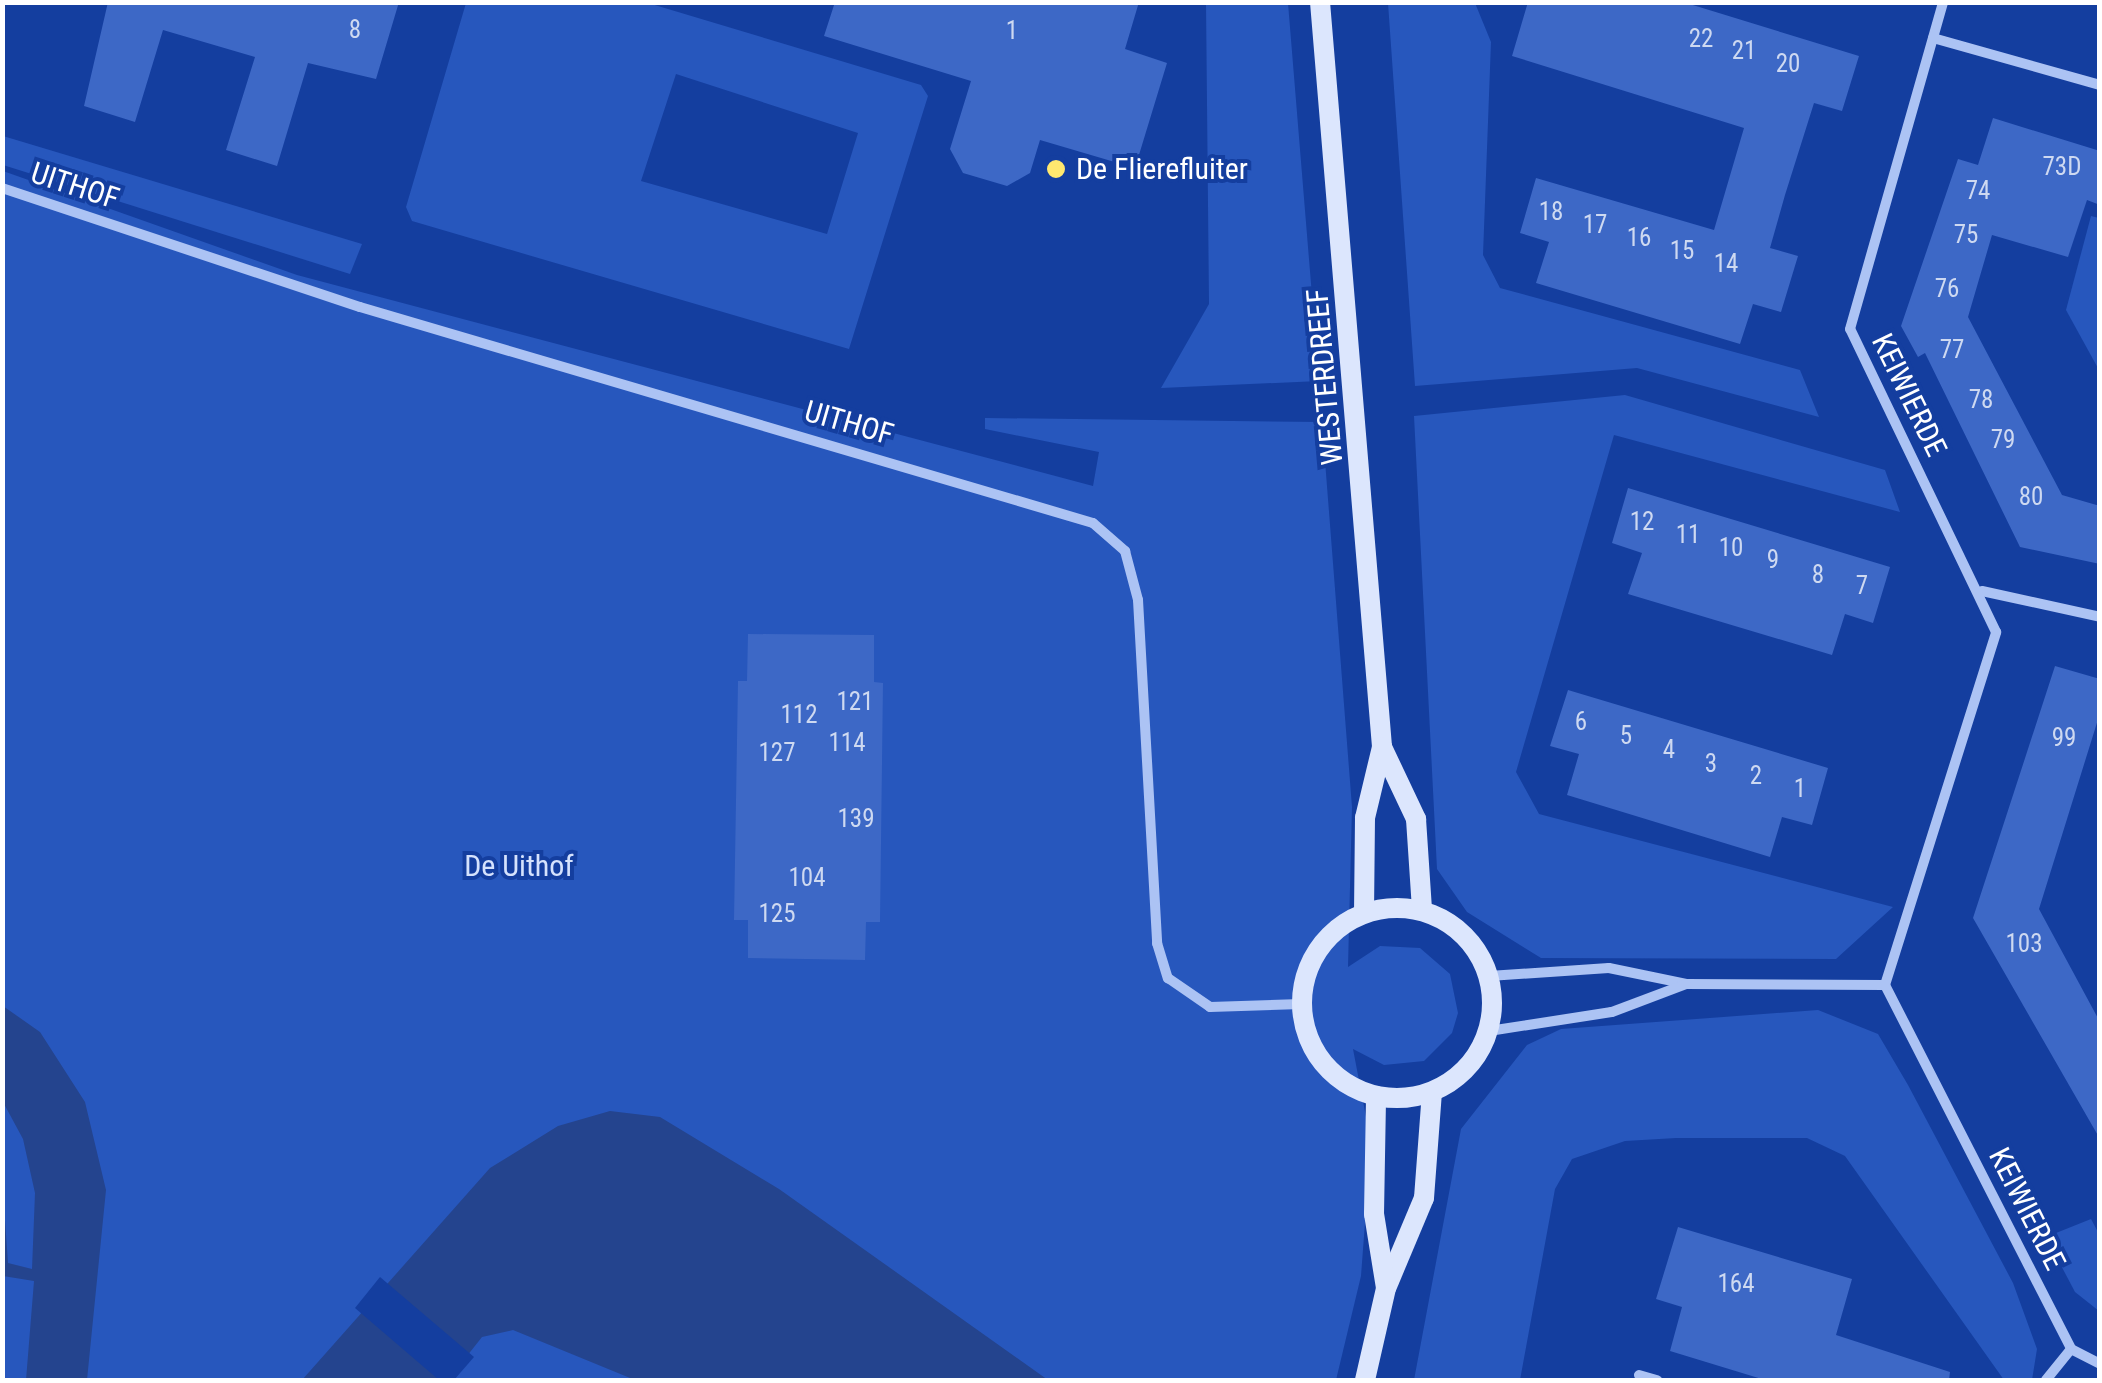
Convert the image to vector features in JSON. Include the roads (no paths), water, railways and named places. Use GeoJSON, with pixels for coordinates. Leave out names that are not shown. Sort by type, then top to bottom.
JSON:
{"type":"FeatureCollection","features":[{"type":"Feature","properties":{"kind":"main road","name":"WESTERDREEF"},"geometry":{"type":"LineString","coordinates":[[1320,2],[1362,441],[1382,747],[1365,818],[1364,913]]}},
{"type":"Feature","properties":{"kind":"main road","name":"WESTERDREEF"},"geometry":{"type":"LineString","coordinates":[[1382,747],[1416,819],[1422,910]]}},
{"type":"Feature","properties":{"kind":"main road"},"geometry":{"type":"LineString","coordinates":[[1422,910],[1464,934],[1489,976],[1489,1031],[1457,1078],[1432,1092],[1376,1096],[1315,1053],[1301,1004],[1318,948],[1364,913],[1422,910]]}},
{"type":"Feature","properties":{"kind":"main road"},"geometry":{"type":"LineString","coordinates":[[1366,1380],[1386,1288],[1424,1198],[1432,1092]]}},
{"type":"Feature","properties":{"kind":"main road"},"geometry":{"type":"LineString","coordinates":[[1376,1096],[1374,1214],[1386,1288]]}},
{"type":"Feature","properties":{"kind":"street","name":"KEIWIERDE"},"geometry":{"type":"LineString","coordinates":[[1943,2],[1850,330],[1982,591],[1996,632],[1884,985],[2070,1349]]}},
{"type":"Feature","properties":{"kind":"street"},"geometry":{"type":"LineString","coordinates":[[1933,38],[2100,85]]}},
{"type":"Feature","properties":{"kind":"street","name":"UITHOF"},"geometry":{"type":"LineString","coordinates":[[2,188],[360,307],[1093,522],[1125,551],[1138,600],[1157,943],[1168,978],[1210,1007],[1301,1004]]}},
{"type":"Feature","properties":{"kind":"street"},"geometry":{"type":"LineString","coordinates":[[1982,591],[2100,617]]}},
{"type":"Feature","properties":{"kind":"street"},"geometry":{"type":"LineString","coordinates":[[1489,976],[1609,968],[1687,984],[1884,985]]}},
{"type":"Feature","properties":{"kind":"street"},"geometry":{"type":"LineString","coordinates":[[1489,1031],[1612,1012],[1687,984]]}},
{"type":"Feature","properties":{"kind":"street"},"geometry":{"type":"LineString","coordinates":[[2046,1380],[2070,1349],[2100,1364]]}},
{"type":"Feature","properties":{"kind":"street"},"geometry":{"type":"LineString","coordinates":[[1639,1375],[1658,1380]]}},
{"type":"Feature","properties":{"kind":"place","name":"De Flierefluiter"},"geometry":{"type":"Point","coordinates":[1056,169]}},
{"type":"Feature","properties":{"kind":"park label","name":"De Uithof"},"geometry":{"type":"Point","coordinates":[519,866]}}]}
